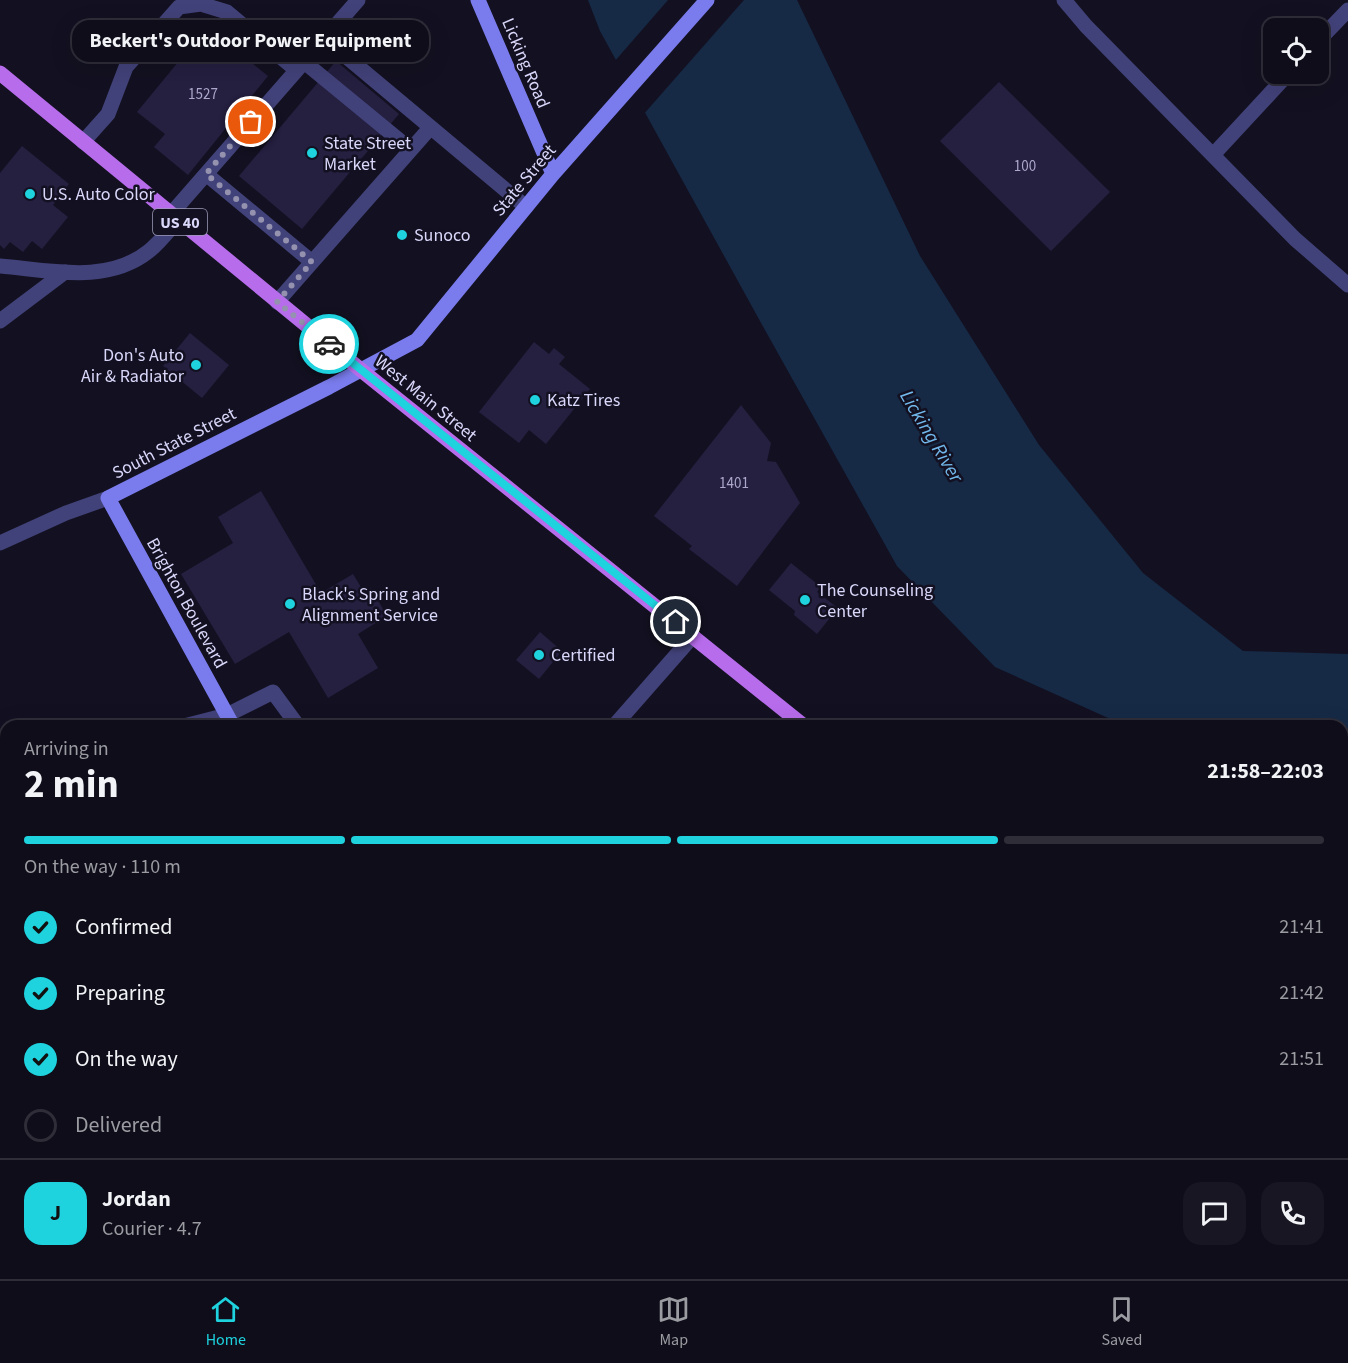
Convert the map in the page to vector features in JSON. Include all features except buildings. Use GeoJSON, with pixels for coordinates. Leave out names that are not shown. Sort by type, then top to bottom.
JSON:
{"type":"FeatureCollection","features":[{"type":"Feature","properties":{"kind":"main road","name":"West Main Street"},"geometry":{"type":"LineString","coordinates":[[0,73],[277,302],[797,720]]}},
{"type":"Feature","properties":{"kind":"street"},"geometry":{"type":"LineString","coordinates":[[0,266],[88,274],[126,265],[149,251],[206,174],[358,0]]}},
{"type":"Feature","properties":{"kind":"street","name":"Licking Road"},"geometry":{"type":"LineString","coordinates":[[478,0],[553,174]]}},
{"type":"Feature","properties":{"kind":"street","name":"State Street"},"geometry":{"type":"LineString","coordinates":[[361,370],[417,340],[553,174],[707,0]]}},
{"type":"Feature","properties":{"kind":"street"},"geometry":{"type":"LineString","coordinates":[[1064,0],[1086,26],[1295,240],[1348,285]]}},
{"type":"Feature","properties":{"kind":"street"},"geometry":{"type":"LineString","coordinates":[[83,142],[108,114],[126,68],[177,3],[201,4],[227,12],[410,149]]}},
{"type":"Feature","properties":{"kind":"street"},"geometry":{"type":"LineString","coordinates":[[1329,30],[1348,10]]}},
{"type":"Feature","properties":{"kind":"street"},"geometry":{"type":"LineString","coordinates":[[324,38],[526,207]]}},
{"type":"Feature","properties":{"kind":"street"},"geometry":{"type":"LineString","coordinates":[[1213,155],[1279,84]]}},
{"type":"Feature","properties":{"kind":"street"},"geometry":{"type":"LineString","coordinates":[[277,302],[430,128]]}},
{"type":"Feature","properties":{"kind":"street"},"geometry":{"type":"LineString","coordinates":[[206,174],[312,262]]}},
{"type":"Feature","properties":{"kind":"street"},"geometry":{"type":"LineString","coordinates":[[0,321],[65,272]]}},
{"type":"Feature","properties":{"kind":"street","name":"South State Street"},"geometry":{"type":"LineString","coordinates":[[0,543],[66,513],[108,498],[361,370]]}},
{"type":"Feature","properties":{"kind":"street","name":"Brighton Boulevard"},"geometry":{"type":"LineString","coordinates":[[108,498],[229,720]]}},
{"type":"Feature","properties":{"kind":"street"},"geometry":{"type":"LineString","coordinates":[[619,720],[693,636]]}},
{"type":"Feature","properties":{"kind":"street"},"geometry":{"type":"LineString","coordinates":[[231,720],[273,692],[294,720]]}},
{"type":"Feature","properties":{"kind":"water","name":"Licking River"},"geometry":{"type":"Polygon","coordinates":[[[588,0],[797,0],[920,256],[1039,445],[1143,573],[1243,651],[1348,654],[1348,720],[1113,720],[995,667],[897,566],[600,31],[588,0]]]}},
{"type":"Feature","properties":{"kind":"pier"},"geometry":{"type":"Polygon","coordinates":[[[668,0],[744,0],[643,115],[614,62],[668,0]]]}},
{"type":"Feature","properties":{"kind":"way so far"},"geometry":{"type":"LineString","coordinates":[[251,122],[206,174],[312,262],[277,302],[329,344]]}},
{"type":"Feature","properties":{"kind":"place","name":"Beckert's Outdoor Power Equipment"},"geometry":{"type":"Point","coordinates":[251,122]}},
{"type":"Feature","properties":{"kind":"place","name":"State Street Market"},"geometry":{"type":"Point","coordinates":[312,153]}},
{"type":"Feature","properties":{"kind":"place","name":"U.S. Auto Color"},"geometry":{"type":"Point","coordinates":[30,194]}},
{"type":"Feature","properties":{"kind":"place","name":"Sunoco"},"geometry":{"type":"Point","coordinates":[402,235]}},
{"type":"Feature","properties":{"kind":"place","name":"Don's Auto Air & Radiator"},"geometry":{"type":"Point","coordinates":[196,365]}},
{"type":"Feature","properties":{"kind":"place","name":"Katz Tires"},"geometry":{"type":"Point","coordinates":[535,400]}},
{"type":"Feature","properties":{"kind":"place","name":"The Counseling Center"},"geometry":{"type":"Point","coordinates":[805,600]}},
{"type":"Feature","properties":{"kind":"place","name":"Black's Spring and Alignment Service"},"geometry":{"type":"Point","coordinates":[290,604]}},
{"type":"Feature","properties":{"kind":"place","name":"Certified"},"geometry":{"type":"Point","coordinates":[539,655]}},
{"type":"Feature","properties":{"kind":"route"},"geometry":{"type":"LineString","coordinates":[[329,344],[676,622]]}}]}
